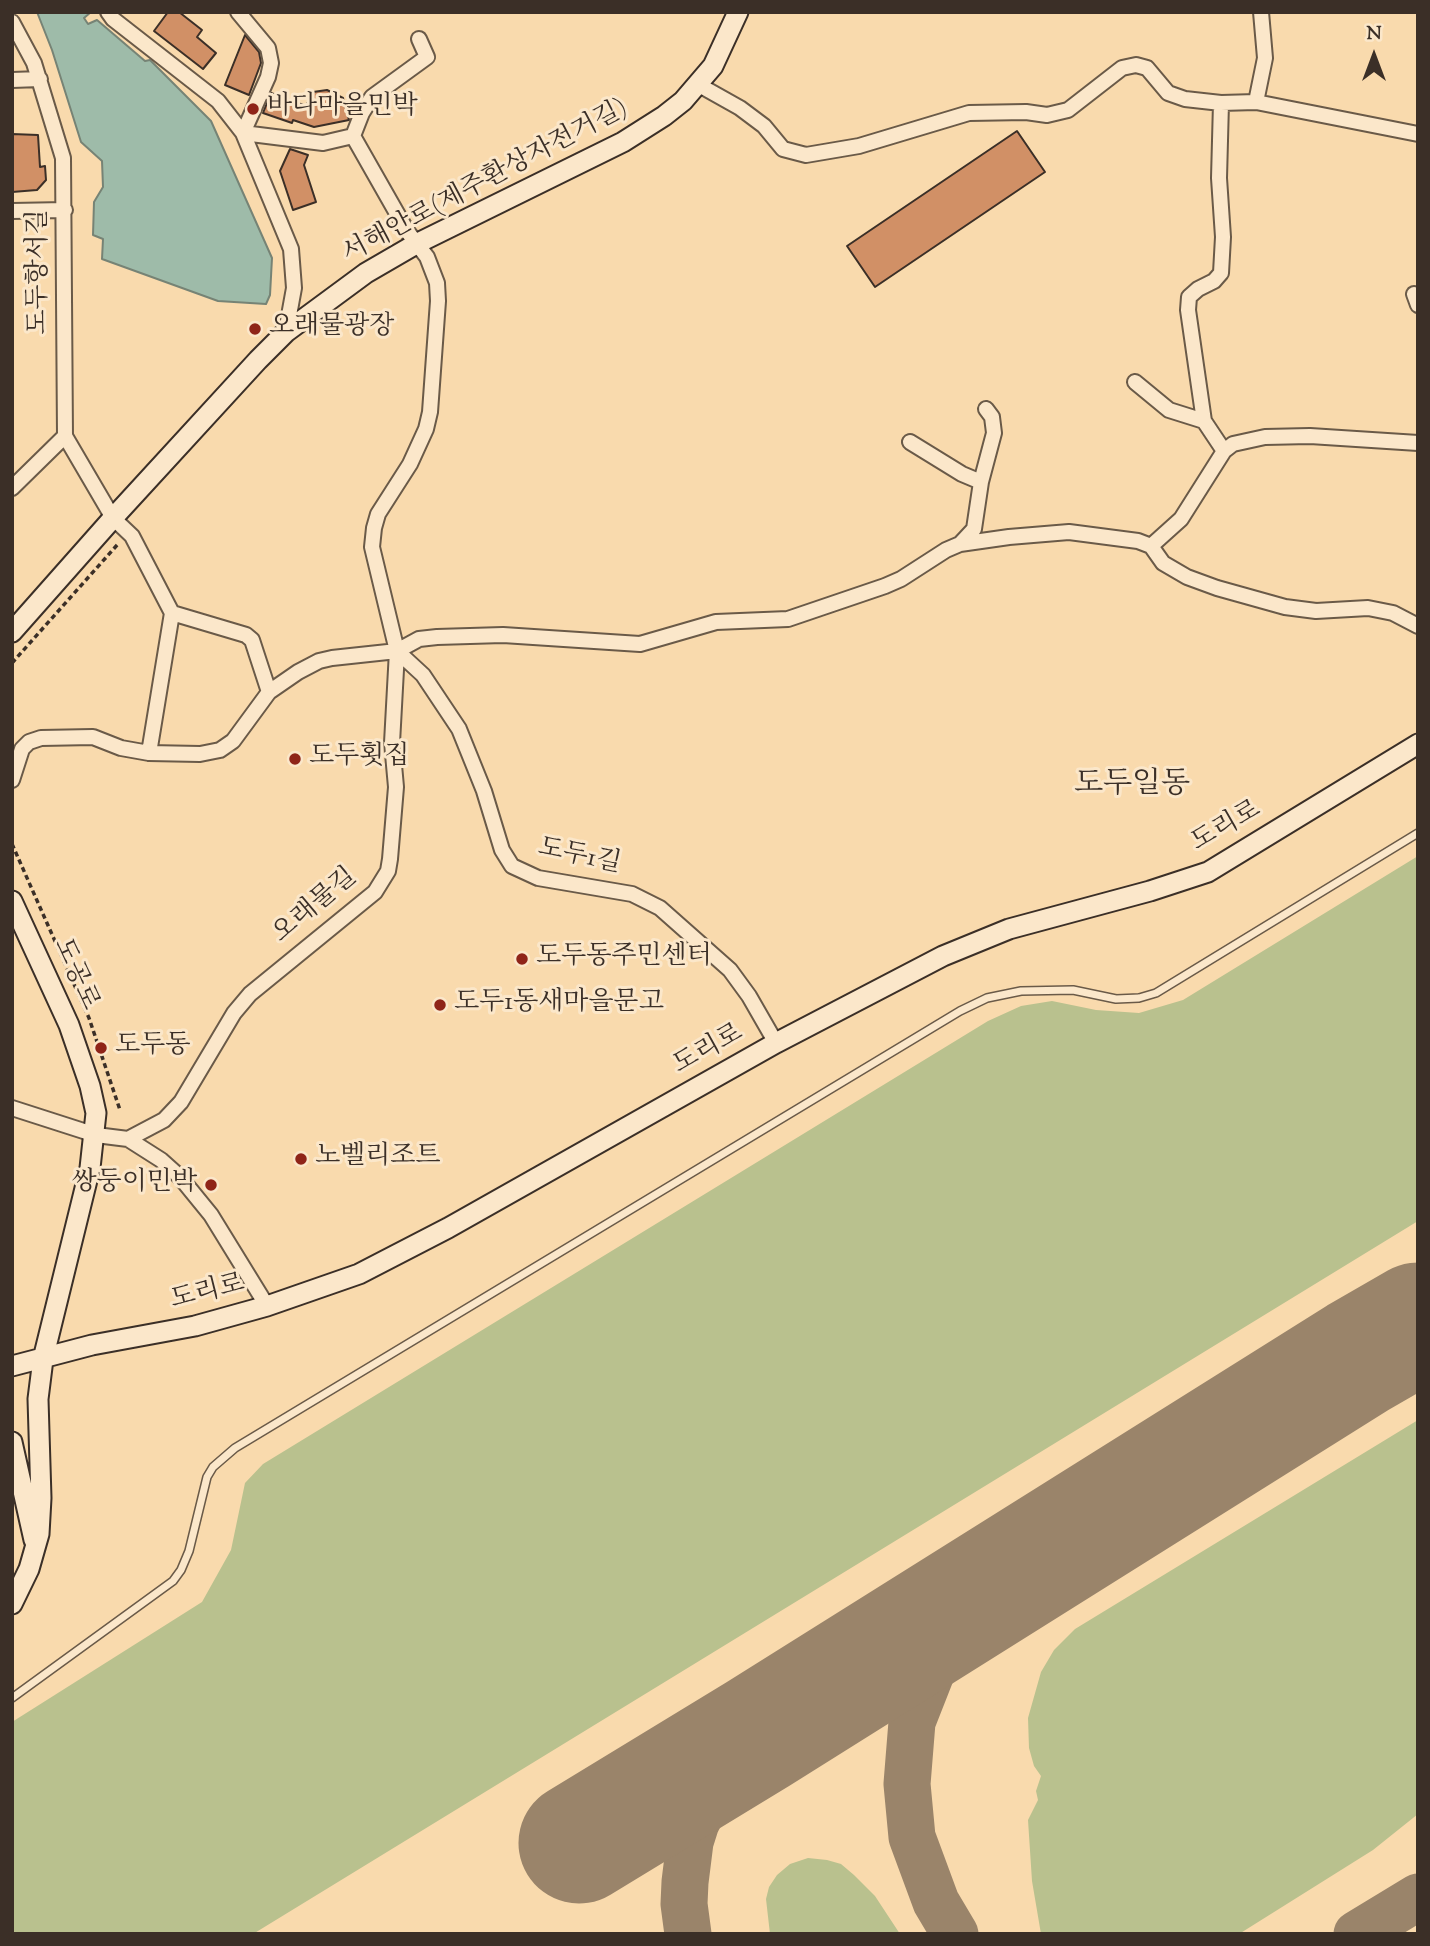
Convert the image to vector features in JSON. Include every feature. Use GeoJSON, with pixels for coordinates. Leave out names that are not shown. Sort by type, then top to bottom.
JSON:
{"type":"FeatureCollection","features":[{"type":"Feature","properties":{"kind":"street"},"geometry":{"type":"LineString","coordinates":[[108,12],[113,19],[218,101],[243,133],[291,249],[294,288],[286,332]]}},
{"type":"Feature","properties":{"kind":"street"},"geometry":{"type":"LineString","coordinates":[[238,12],[268,48],[271,63],[268,77],[243,133]]}},
{"type":"Feature","properties":{"kind":"street","name":"서해안로(제주환상자전거길)"},"geometry":{"type":"LineString","coordinates":[[12,632],[113,518],[286,332],[366,273],[416,244],[623,142],[683,101],[713,66],[738,12]]}},
{"type":"Feature","properties":{"kind":"street"},"geometry":{"type":"LineString","coordinates":[[1256,102],[1265,58],[1261,12]]}},
{"type":"Feature","properties":{"kind":"street","name":"도두항서길"},"geometry":{"type":"LineString","coordinates":[[12,22],[25,43],[40,79],[63,158],[65,436]]}},
{"type":"Feature","properties":{"kind":"street"},"geometry":{"type":"LineString","coordinates":[[243,133],[323,143],[353,136],[372,97],[427,57],[419,39]]}},
{"type":"Feature","properties":{"kind":"street"},"geometry":{"type":"LineString","coordinates":[[699,85],[740,108],[764,127],[783,149],[806,155],[859,146],[969,113],[1027,112],[1047,115],[1068,110],[1122,68],[1136,65],[1147,68],[1168,93],[1185,99],[1221,103],[1256,102],[1418,134]]}},
{"type":"Feature","properties":{"kind":"street"},"geometry":{"type":"LineString","coordinates":[[12,80],[40,79]]}},
{"type":"Feature","properties":{"kind":"street"},"geometry":{"type":"LineString","coordinates":[[1221,103],[1221,273],[1189,298],[1188,310],[1204,421],[1224,451]]}},
{"type":"Feature","properties":{"kind":"street","name":"오래물길"},"geometry":{"type":"LineString","coordinates":[[128,1139],[164,1120],[181,1102],[234,1013],[250,994],[361,905],[382,882],[388,871],[395,806],[392,743],[397,651],[372,547],[377,514],[410,464],[426,429],[430,412],[438,301],[437,283],[427,257],[407,232],[353,136]]}},
{"type":"Feature","properties":{"kind":"street"},"geometry":{"type":"LineString","coordinates":[[12,211],[65,210]]}},
{"type":"Feature","properties":{"kind":"street"},"geometry":{"type":"LineString","coordinates":[[1135,382],[1169,410],[1204,421]]}},
{"type":"Feature","properties":{"kind":"street"},"geometry":{"type":"LineString","coordinates":[[960,544],[974,529],[981,482],[993,433],[992,417],[986,409]]}},
{"type":"Feature","properties":{"kind":"street"},"geometry":{"type":"LineString","coordinates":[[12,488],[65,436],[113,518],[132,536],[172,614],[149,753]]}},
{"type":"Feature","properties":{"kind":"street"},"geometry":{"type":"LineString","coordinates":[[1151,546],[1181,519],[1224,451],[1233,444],[1265,437],[1310,436],[1418,443]]}},
{"type":"Feature","properties":{"kind":"street"},"geometry":{"type":"LineString","coordinates":[[910,442],[962,474],[981,482]]}},
{"type":"Feature","properties":{"kind":"street"},"geometry":{"type":"LineString","coordinates":[[12,780],[22,749],[41,738],[93,737],[121,748],[149,753],[200,754],[220,750],[233,741],[269,692],[319,662],[332,658],[397,651],[419,639],[437,637],[503,635],[640,644],[716,622],[788,618],[885,586],[960,544],[1069,532],[1138,541],[1151,546],[1163,563],[1187,577],[1285,607],[1306,610],[1368,608],[1393,614],[1418,626]]}},
{"type":"Feature","properties":{"kind":"street"},"geometry":{"type":"LineString","coordinates":[[172,614],[246,635],[252,640],[269,692]]}},
{"type":"Feature","properties":{"kind":"street","name":"도두1길"},"geometry":{"type":"LineString","coordinates":[[397,651],[423,675],[459,729],[484,791],[502,850],[512,866],[538,878],[632,894],[660,908],[730,970],[749,996],[776,1043]]}},
{"type":"Feature","properties":{"kind":"street","name":"도리로"},"geometry":{"type":"LineString","coordinates":[[12,1366],[92,1345],[195,1326],[267,1306],[359,1274],[448,1228],[776,1043],[943,956],[1009,929],[1150,891],[1208,872],[1418,744]]}},
{"type":"Feature","properties":{"kind":"street","name":"도공로"},"geometry":{"type":"LineString","coordinates":[[12,901],[80,1054],[96,1113],[96,1135],[90,1168],[43,1359],[38,1399],[41,1521],[36,1549],[12,1604]]}},
{"type":"Feature","properties":{"kind":"street"},"geometry":{"type":"LineString","coordinates":[[12,1108],[96,1135],[128,1139],[161,1160],[196,1195],[267,1306]]}},
{"type":"Feature","properties":{"kind":"street"},"geometry":{"type":"LineString","coordinates":[[12,1441],[36,1549]]}},
{"type":"Feature","properties":{"kind":"lane"},"geometry":{"type":"LineString","coordinates":[[12,1698],[173,1581],[189,1551],[208,1477],[214,1467],[235,1448],[960,1011],[987,998],[1021,991],[1073,990],[1116,999],[1139,998],[1156,993],[1418,833]]}},
{"type":"Feature","properties":{"kind":"path"},"geometry":{"type":"LineString","coordinates":[[12,663],[119,543]]}},
{"type":"Feature","properties":{"kind":"path"},"geometry":{"type":"LineString","coordinates":[[12,844],[89,1018],[120,1110]]}},
{"type":"Feature","properties":{"kind":"green space"},"geometry":{"type":"Polygon","coordinates":[[[1418,856],[1418,1221],[253,1934],[12,1934],[12,1722],[202,1602],[231,1550],[245,1483],[263,1464],[988,1021],[1021,1006],[1052,1001],[1096,1010],[1139,1013],[1183,1000],[1418,856]]]}},
{"type":"Feature","properties":{"kind":"green space"},"geometry":{"type":"Polygon","coordinates":[[[1418,1420],[1418,1814],[1373,1850],[1239,1934],[1041,1934],[1032,1881],[1028,1820],[1038,1800],[1036,1791],[1041,1776],[1034,1766],[1029,1748],[1028,1718],[1041,1672],[1054,1650],[1075,1629],[1418,1420]]]}},
{"type":"Feature","properties":{"kind":"green space"},"geometry":{"type":"Polygon","coordinates":[[[808,1858],[841,1864],[875,1896],[900,1934],[770,1934],[766,1899],[769,1887],[777,1875],[790,1864],[808,1858]]]}},
{"type":"Feature","properties":{"kind":"shaded area"},"geometry":{"type":"Polygon","coordinates":[[[37,12],[91,12],[84,18],[88,24],[97,20],[145,61],[150,60],[211,121],[272,258],[270,295],[266,304],[218,301],[102,259],[103,239],[93,235],[94,202],[103,187],[102,161],[81,142],[37,12]]]}},
{"type":"Feature","properties":{"kind":"building"},"geometry":{"type":"Polygon","coordinates":[[[168,12],[179,12],[202,30],[197,37],[216,53],[203,69],[154,31],[168,12]]]}},
{"type":"Feature","properties":{"kind":"building"},"geometry":{"type":"Polygon","coordinates":[[[245,35],[259,52],[261,63],[249,95],[225,85],[245,35]]]}},
{"type":"Feature","properties":{"kind":"building"},"geometry":{"type":"Polygon","coordinates":[[[327,90],[343,98],[349,120],[314,127],[263,113],[271,93],[306,106],[313,92],[327,90]]]}},
{"type":"Feature","properties":{"kind":"building"},"geometry":{"type":"Polygon","coordinates":[[[1017,131],[1045,172],[875,287],[847,246],[1017,131]]]}},
{"type":"Feature","properties":{"kind":"building"},"geometry":{"type":"Polygon","coordinates":[[[12,134],[38,135],[40,167],[45,166],[46,180],[37,190],[12,192],[12,134]]]}},
{"type":"Feature","properties":{"kind":"building"},"geometry":{"type":"Polygon","coordinates":[[[290,149],[308,155],[304,165],[316,202],[293,210],[280,171],[290,149]]]}},
{"type":"Feature","properties":{"kind":"taxiway"},"geometry":{"type":"LineString","coordinates":[[955,1934],[936,1902],[912,1837],[907,1784],[912,1722],[934,1666],[948,1642],[969,1615],[1035,1559]]}},
{"type":"Feature","properties":{"kind":"taxiway"},"geometry":{"type":"LineString","coordinates":[[688,1934],[684,1904],[685,1882],[690,1842],[696,1823],[719,1778],[758,1734]]}},
{"type":"Feature","properties":{"kind":"taxiway"},"geometry":{"type":"LineString","coordinates":[[1357,1934],[1418,1897]]}},
{"type":"Feature","properties":{"kind":"runway"},"geometry":{"type":"LineString","coordinates":[[579,1843],[758,1734],[1359,1357],[1418,1323]]}},
{"type":"Feature","properties":{"kind":"place","name":"바다마을민박"},"geometry":{"type":"Point","coordinates":[253,109]}},
{"type":"Feature","properties":{"kind":"place","name":"오래물광장"},"geometry":{"type":"Point","coordinates":[255,329]}},
{"type":"Feature","properties":{"kind":"place","name":"도두횟집"},"geometry":{"type":"Point","coordinates":[295,759]}},
{"type":"Feature","properties":{"kind":"place","name":"도두동주민센터"},"geometry":{"type":"Point","coordinates":[522,959]}},
{"type":"Feature","properties":{"kind":"place","name":"도두1동새마을문고"},"geometry":{"type":"Point","coordinates":[440,1005]}},
{"type":"Feature","properties":{"kind":"place","name":"도두동"},"geometry":{"type":"Point","coordinates":[101,1048]}},
{"type":"Feature","properties":{"kind":"place","name":"노벨리조트"},"geometry":{"type":"Point","coordinates":[301,1159]}},
{"type":"Feature","properties":{"kind":"place","name":"쌍둥이민박"},"geometry":{"type":"Point","coordinates":[211,1185]}},
{"type":"Feature","properties":{"kind":"district","name":"도두일동"},"geometry":{"type":"Point","coordinates":[1132,787]}}]}
